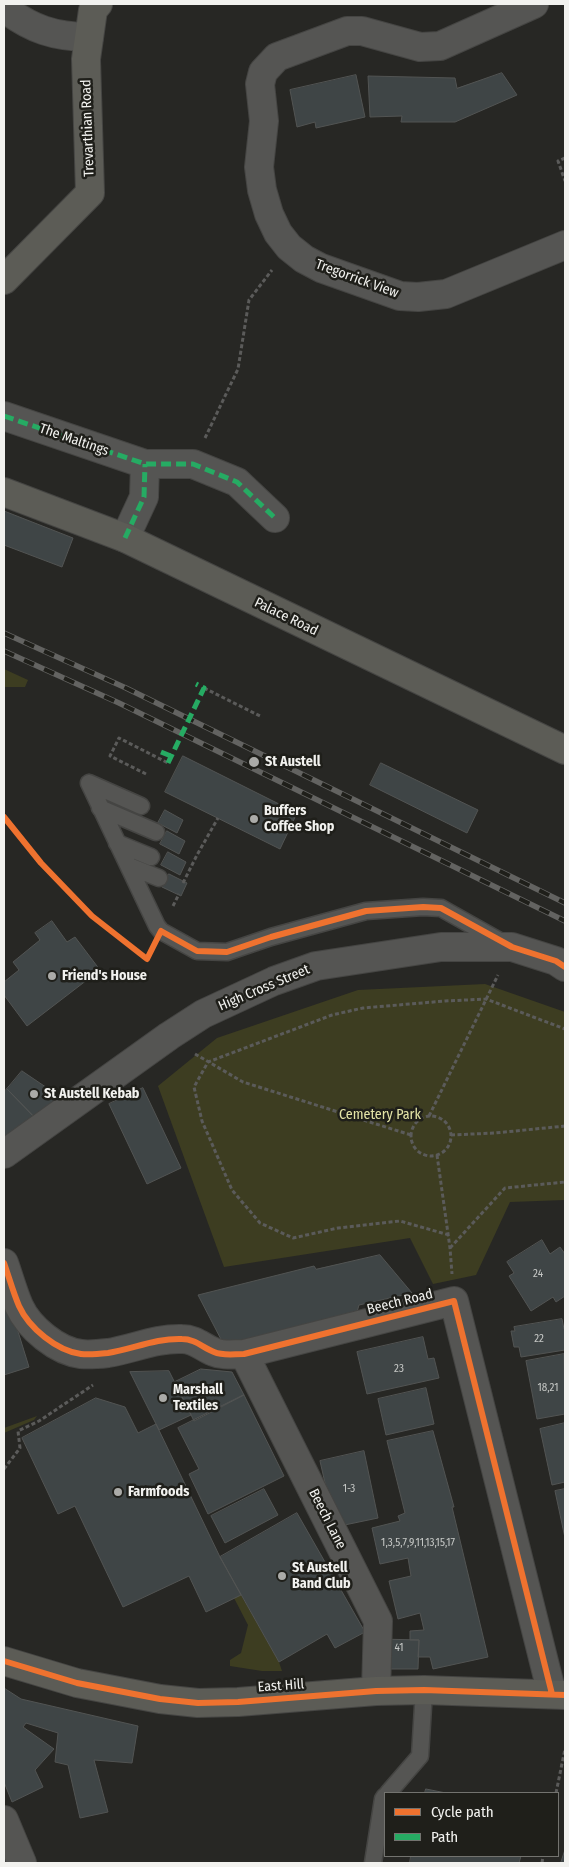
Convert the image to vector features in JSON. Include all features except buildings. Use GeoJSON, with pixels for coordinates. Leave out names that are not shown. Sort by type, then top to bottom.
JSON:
{"type":"FeatureCollection","features":[{"type":"Feature","properties":{"kind":"street","name":"Trevarthian Road"},"geometry":{"type":"LineString","coordinates":[[4,280],[90,193],[86,59],[92,10],[98,4]]}},
{"type":"Feature","properties":{"kind":"street","name":"Tregorrick View"},"geometry":{"type":"LineString","coordinates":[[534,4],[440,46],[420,47],[362,31],[347,31],[278,57],[264,72],[260,84],[264,121],[259,167],[262,190],[269,214],[278,233],[289,247],[304,259],[321,268],[400,296],[418,297],[446,294],[565,245]]}},
{"type":"Feature","properties":{"kind":"street"},"geometry":{"type":"LineString","coordinates":[[4,8],[36,28],[68,37],[89,37]]}},
{"type":"Feature","properties":{"kind":"street","name":"The Maltings"},"geometry":{"type":"LineString","coordinates":[[4,416],[145,464],[193,464],[237,482],[276,518]]}},
{"type":"Feature","properties":{"kind":"street"},"geometry":{"type":"LineString","coordinates":[[125,538],[144,497],[145,464]]}},
{"type":"Feature","properties":{"kind":"street","name":"Palace Road"},"geometry":{"type":"LineString","coordinates":[[4,492],[125,538],[565,750]]}},
{"type":"Feature","properties":{"kind":"street","name":"High Cross Street"},"geometry":{"type":"LineString","coordinates":[[4,1154],[169,1036],[203,1014],[274,981],[316,966],[441,947],[512,947],[556,961],[565,967]]}},
{"type":"Feature","properties":{"kind":"street","name":"Beech Road"},"geometry":{"type":"LineString","coordinates":[[4,1263],[20,1307],[37,1330],[66,1349],[80,1354],[107,1353],[159,1340],[183,1339],[196,1341],[214,1352],[224,1355],[244,1354],[454,1301],[558,1695]]}},
{"type":"Feature","properties":{"kind":"street","name":"Beech Lane"},"geometry":{"type":"LineString","coordinates":[[244,1354],[378,1621],[376,1692]]}},
{"type":"Feature","properties":{"kind":"street","name":"East Hill"},"geometry":{"type":"LineString","coordinates":[[4,1661],[76,1683],[160,1699],[198,1703],[424,1690],[558,1695]]}},
{"type":"Feature","properties":{"kind":"street"},"geometry":{"type":"LineString","coordinates":[[4,1820],[22,1863]]}},
{"type":"Feature","properties":{"kind":"lane"},"geometry":{"type":"LineString","coordinates":[[141,806],[89,783],[157,926],[161,931],[197,951],[227,952],[271,937],[366,911],[423,907],[441,908],[512,947]]}},
{"type":"Feature","properties":{"kind":"lane"},"geometry":{"type":"LineString","coordinates":[[100,808],[156,832]]}},
{"type":"Feature","properties":{"kind":"lane"},"geometry":{"type":"LineString","coordinates":[[118,843],[151,857]]}},
{"type":"Feature","properties":{"kind":"lane"},"geometry":{"type":"LineString","coordinates":[[128,866],[159,878]]}},
{"type":"Feature","properties":{"kind":"lane"},"geometry":{"type":"LineString","coordinates":[[140,890],[160,901]]}},
{"type":"Feature","properties":{"kind":"lane"},"geometry":{"type":"LineString","coordinates":[[389,1792],[420,1756],[424,1690]]}},
{"type":"Feature","properties":{"kind":"lane"},"geometry":{"type":"LineString","coordinates":[[373,1863],[384,1798]]}},
{"type":"Feature","properties":{"kind":"path"},"geometry":{"type":"LineString","coordinates":[[565,158],[558,161],[565,181]]}},
{"type":"Feature","properties":{"kind":"path"},"geometry":{"type":"LineString","coordinates":[[193,464],[238,369],[249,300],[289,247]]}},
{"type":"Feature","properties":{"kind":"path"},"geometry":{"type":"LineString","coordinates":[[204,688],[260,716]]}},
{"type":"Feature","properties":{"kind":"path"},"geometry":{"type":"LineString","coordinates":[[146,774],[110,756],[119,738],[168,763]]}},
{"type":"Feature","properties":{"kind":"path"},"geometry":{"type":"LineString","coordinates":[[161,931],[197,855],[218,818]]}},
{"type":"Feature","properties":{"kind":"path"},"geometry":{"type":"LineString","coordinates":[[429,1116],[486,999]]}},
{"type":"Feature","properties":{"kind":"path"},"geometry":{"type":"LineString","coordinates":[[448,1235],[400,1221],[338,1228],[293,1238],[260,1224],[232,1190],[202,1121],[194,1087],[208,1062],[340,1013],[363,1008],[486,999],[565,1029]]}},
{"type":"Feature","properties":{"kind":"path"},"geometry":{"type":"LineString","coordinates":[[169,1036],[243,1082],[411,1135]]}},
{"type":"Feature","properties":{"kind":"path"},"geometry":{"type":"LineString","coordinates":[[429,1116],[437,1117],[444,1121],[449,1127],[451,1135],[448,1148],[437,1155],[422,1154],[412,1142],[411,1135],[414,1126],[420,1119],[429,1116]]}},
{"type":"Feature","properties":{"kind":"path"},"geometry":{"type":"LineString","coordinates":[[451,1135],[565,1126]]}},
{"type":"Feature","properties":{"kind":"path"},"geometry":{"type":"LineString","coordinates":[[437,1155],[450,1248],[454,1301]]}},
{"type":"Feature","properties":{"kind":"path"},"geometry":{"type":"LineString","coordinates":[[450,1248],[505,1188],[565,1182]]}},
{"type":"Feature","properties":{"kind":"path"},"geometry":{"type":"LineString","coordinates":[[4,1470],[20,1448],[18,1431],[39,1421],[98,1381],[98,1367],[91,1354]]}},
{"type":"Feature","properties":{"kind":"path"},"geometry":{"type":"LineString","coordinates":[[556,1792],[565,1749]]}},
{"type":"Feature","properties":{"kind":"green space"},"geometry":{"type":"Polygon","coordinates":[[[4,669],[28,680],[25,687],[4,687],[4,669]]]}},
{"type":"Feature","properties":{"kind":"green space","name":"Cemetery Park"},"geometry":{"type":"Polygon","coordinates":[[[485,984],[565,1012],[565,1200],[510,1202],[476,1275],[433,1284],[410,1238],[224,1267],[158,1086],[217,1038],[358,990],[485,984]]]}},
{"type":"Feature","properties":{"kind":"green space"},"geometry":{"type":"Polygon","coordinates":[[[37,1416],[34,1420],[4,1433],[4,1428],[37,1416]]]}},
{"type":"Feature","properties":{"kind":"green space"},"geometry":{"type":"Polygon","coordinates":[[[241,1595],[279,1662],[282,1671],[262,1671],[230,1666],[230,1660],[241,1653],[248,1625],[234,1598],[241,1595]]]}},
{"type":"Feature","properties":{"kind":"railway"},"geometry":{"type":"LineString","coordinates":[[4,633],[126,688],[565,903]]}},
{"type":"Feature","properties":{"kind":"railway"},"geometry":{"type":"LineString","coordinates":[[4,651],[119,703],[565,921]]}},
{"type":"Feature","properties":{"kind":"marked path"},"geometry":{"type":"LineString","coordinates":[[4,416],[145,464],[193,464],[237,482],[275,518]]}},
{"type":"Feature","properties":{"kind":"marked path"},"geometry":{"type":"LineString","coordinates":[[125,538],[144,497],[145,464]]}},
{"type":"Feature","properties":{"kind":"marked path"},"geometry":{"type":"LineString","coordinates":[[168,763],[204,688],[196,684]]}},
{"type":"Feature","properties":{"kind":"marked path"},"geometry":{"type":"LineString","coordinates":[[161,752],[171,756]]}},
{"type":"Feature","properties":{"kind":"cycle path"},"geometry":{"type":"LineString","coordinates":[[4,817],[41,863],[92,916],[147,959],[161,931],[197,951],[227,952],[271,937],[366,911],[423,907],[441,908],[512,947],[556,961],[565,967]]}},
{"type":"Feature","properties":{"kind":"cycle path"},"geometry":{"type":"LineString","coordinates":[[4,1263],[19,1306],[37,1330],[53,1343],[72,1352],[84,1354],[108,1353],[172,1339],[187,1339],[217,1353],[228,1355],[244,1354],[454,1301],[552,1694]]}},
{"type":"Feature","properties":{"kind":"cycle path"},"geometry":{"type":"LineString","coordinates":[[4,1661],[77,1683],[160,1699],[198,1703],[238,1702],[376,1691],[424,1690],[565,1695]]}},
{"type":"Feature","properties":{"kind":"place","name":"St Austell"},"geometry":{"type":"Point","coordinates":[254,762]}},
{"type":"Feature","properties":{"kind":"place","name":"Buffers Coffee Shop"},"geometry":{"type":"Point","coordinates":[254,819]}},
{"type":"Feature","properties":{"kind":"place","name":"Friend's House"},"geometry":{"type":"Point","coordinates":[52,976]}},
{"type":"Feature","properties":{"kind":"place","name":"St Austell Kebab"},"geometry":{"type":"Point","coordinates":[34,1094]}},
{"type":"Feature","properties":{"kind":"place","name":"Marshall Textiles"},"geometry":{"type":"Point","coordinates":[163,1398]}},
{"type":"Feature","properties":{"kind":"place","name":"Farmfoods"},"geometry":{"type":"Point","coordinates":[118,1492]}},
{"type":"Feature","properties":{"kind":"place","name":"St Austell Band Club"},"geometry":{"type":"Point","coordinates":[282,1576]}}]}
